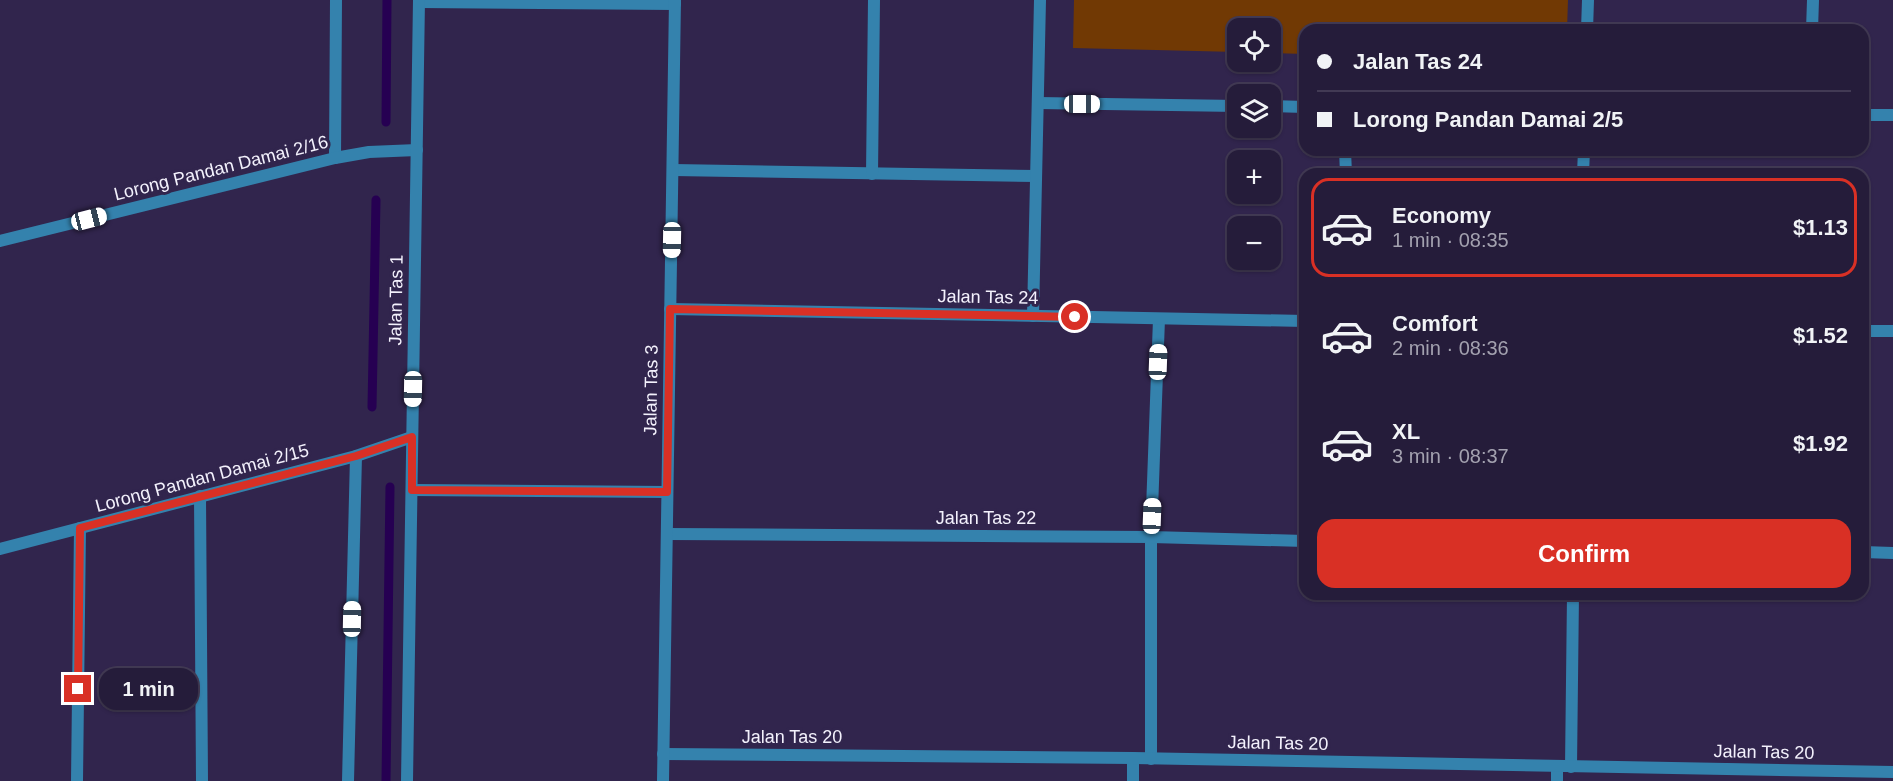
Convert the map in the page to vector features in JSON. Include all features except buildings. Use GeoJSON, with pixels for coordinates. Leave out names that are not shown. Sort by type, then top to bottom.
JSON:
{"type":"FeatureCollection","features":[{"type":"Feature","properties":{"kind":"street"},"geometry":{"type":"LineString","coordinates":[[335,158],[336,0]]}},
{"type":"Feature","properties":{"kind":"street"},"geometry":{"type":"LineString","coordinates":[[872,174],[874,0]]}},
{"type":"Feature","properties":{"kind":"street"},"geometry":{"type":"LineString","coordinates":[[1033,316],[1040,0]]}},
{"type":"Feature","properties":{"kind":"street"},"geometry":{"type":"LineString","coordinates":[[1587,24],[1588,0]]}},
{"type":"Feature","properties":{"kind":"street"},"geometry":{"type":"LineString","coordinates":[[1812,24],[1813,0]]}},
{"type":"Feature","properties":{"kind":"street"},"geometry":{"type":"LineString","coordinates":[[419,1],[675,2]]}},
{"type":"Feature","properties":{"kind":"street","name":"Jalan Tas 1"},"geometry":{"type":"LineString","coordinates":[[407,781],[419,1]]}},
{"type":"Feature","properties":{"kind":"street","name":"Jalan Tas 3"},"geometry":{"type":"LineString","coordinates":[[663,781],[675,2]]}},
{"type":"Feature","properties":{"kind":"street"},"geometry":{"type":"LineString","coordinates":[[1038,103],[1227,106]]}},
{"type":"Feature","properties":{"kind":"street"},"geometry":{"type":"LineString","coordinates":[[1281,106],[1299,107]]}},
{"type":"Feature","properties":{"kind":"street"},"geometry":{"type":"LineString","coordinates":[[1869,115],[1893,115]]}},
{"type":"Feature","properties":{"kind":"street","name":"Lorong Pandan Damai 2/16"},"geometry":{"type":"LineString","coordinates":[[0,241],[335,158],[369,152],[417,150]]}},
{"type":"Feature","properties":{"kind":"street"},"geometry":{"type":"LineString","coordinates":[[673,170],[1036,176]]}},
{"type":"Feature","properties":{"kind":"street","name":"Jalan Tas 24"},"geometry":{"type":"LineString","coordinates":[[670,309],[1299,321]]}},
{"type":"Feature","properties":{"kind":"street"},"geometry":{"type":"LineString","coordinates":[[1151,759],[1151,537],[1160,319]]}},
{"type":"Feature","properties":{"kind":"street"},"geometry":{"type":"LineString","coordinates":[[1869,331],[1893,331]]}},
{"type":"Feature","properties":{"kind":"street","name":"Lorong Pandan Damai 2/15"},"geometry":{"type":"LineString","coordinates":[[0,549],[356,456],[412,437]]}},
{"type":"Feature","properties":{"kind":"street"},"geometry":{"type":"LineString","coordinates":[[348,781],[356,456]]}},
{"type":"Feature","properties":{"kind":"street"},"geometry":{"type":"LineString","coordinates":[[412,490],[667,492]]}},
{"type":"Feature","properties":{"kind":"street"},"geometry":{"type":"LineString","coordinates":[[200,496],[202,781]]}},
{"type":"Feature","properties":{"kind":"street"},"geometry":{"type":"LineString","coordinates":[[77,781],[80,528]]}},
{"type":"Feature","properties":{"kind":"street","name":"Jalan Tas 22"},"geometry":{"type":"LineString","coordinates":[[667,534],[1151,537],[1299,541]]}},
{"type":"Feature","properties":{"kind":"street"},"geometry":{"type":"LineString","coordinates":[[1869,552],[1893,553]]}},
{"type":"Feature","properties":{"kind":"street"},"geometry":{"type":"LineString","coordinates":[[1571,767],[1573,600]]}},
{"type":"Feature","properties":{"kind":"street","name":"Jalan Tas 20"},"geometry":{"type":"LineString","coordinates":[[663,754],[1133,758],[1893,772]]}},
{"type":"Feature","properties":{"kind":"street"},"geometry":{"type":"LineString","coordinates":[[1133,758],[1133,781]]}},
{"type":"Feature","properties":{"kind":"street"},"geometry":{"type":"LineString","coordinates":[[1557,767],[1557,781]]}},
{"type":"Feature","properties":{"kind":"shaded area"},"geometry":{"type":"Polygon","coordinates":[[[1074,0],[1568,0],[1567,24],[1299,24],[1299,54],[1281,53],[1281,18],[1227,18],[1227,52],[1073,48],[1074,0]]]}},
{"type":"Feature","properties":{"kind":"waterway"},"geometry":{"type":"LineString","coordinates":[[386,122],[387,0]]}},
{"type":"Feature","properties":{"kind":"waterway"},"geometry":{"type":"LineString","coordinates":[[372,407],[376,200]]}},
{"type":"Feature","properties":{"kind":"waterway"},"geometry":{"type":"LineString","coordinates":[[386,781],[390,487]]}},
{"type":"Feature","properties":{"kind":"route"},"geometry":{"type":"LineString","coordinates":[[78,689],[80,528],[356,456],[412,437],[412,490],[667,492],[670,309],[1075,317]]}}]}
